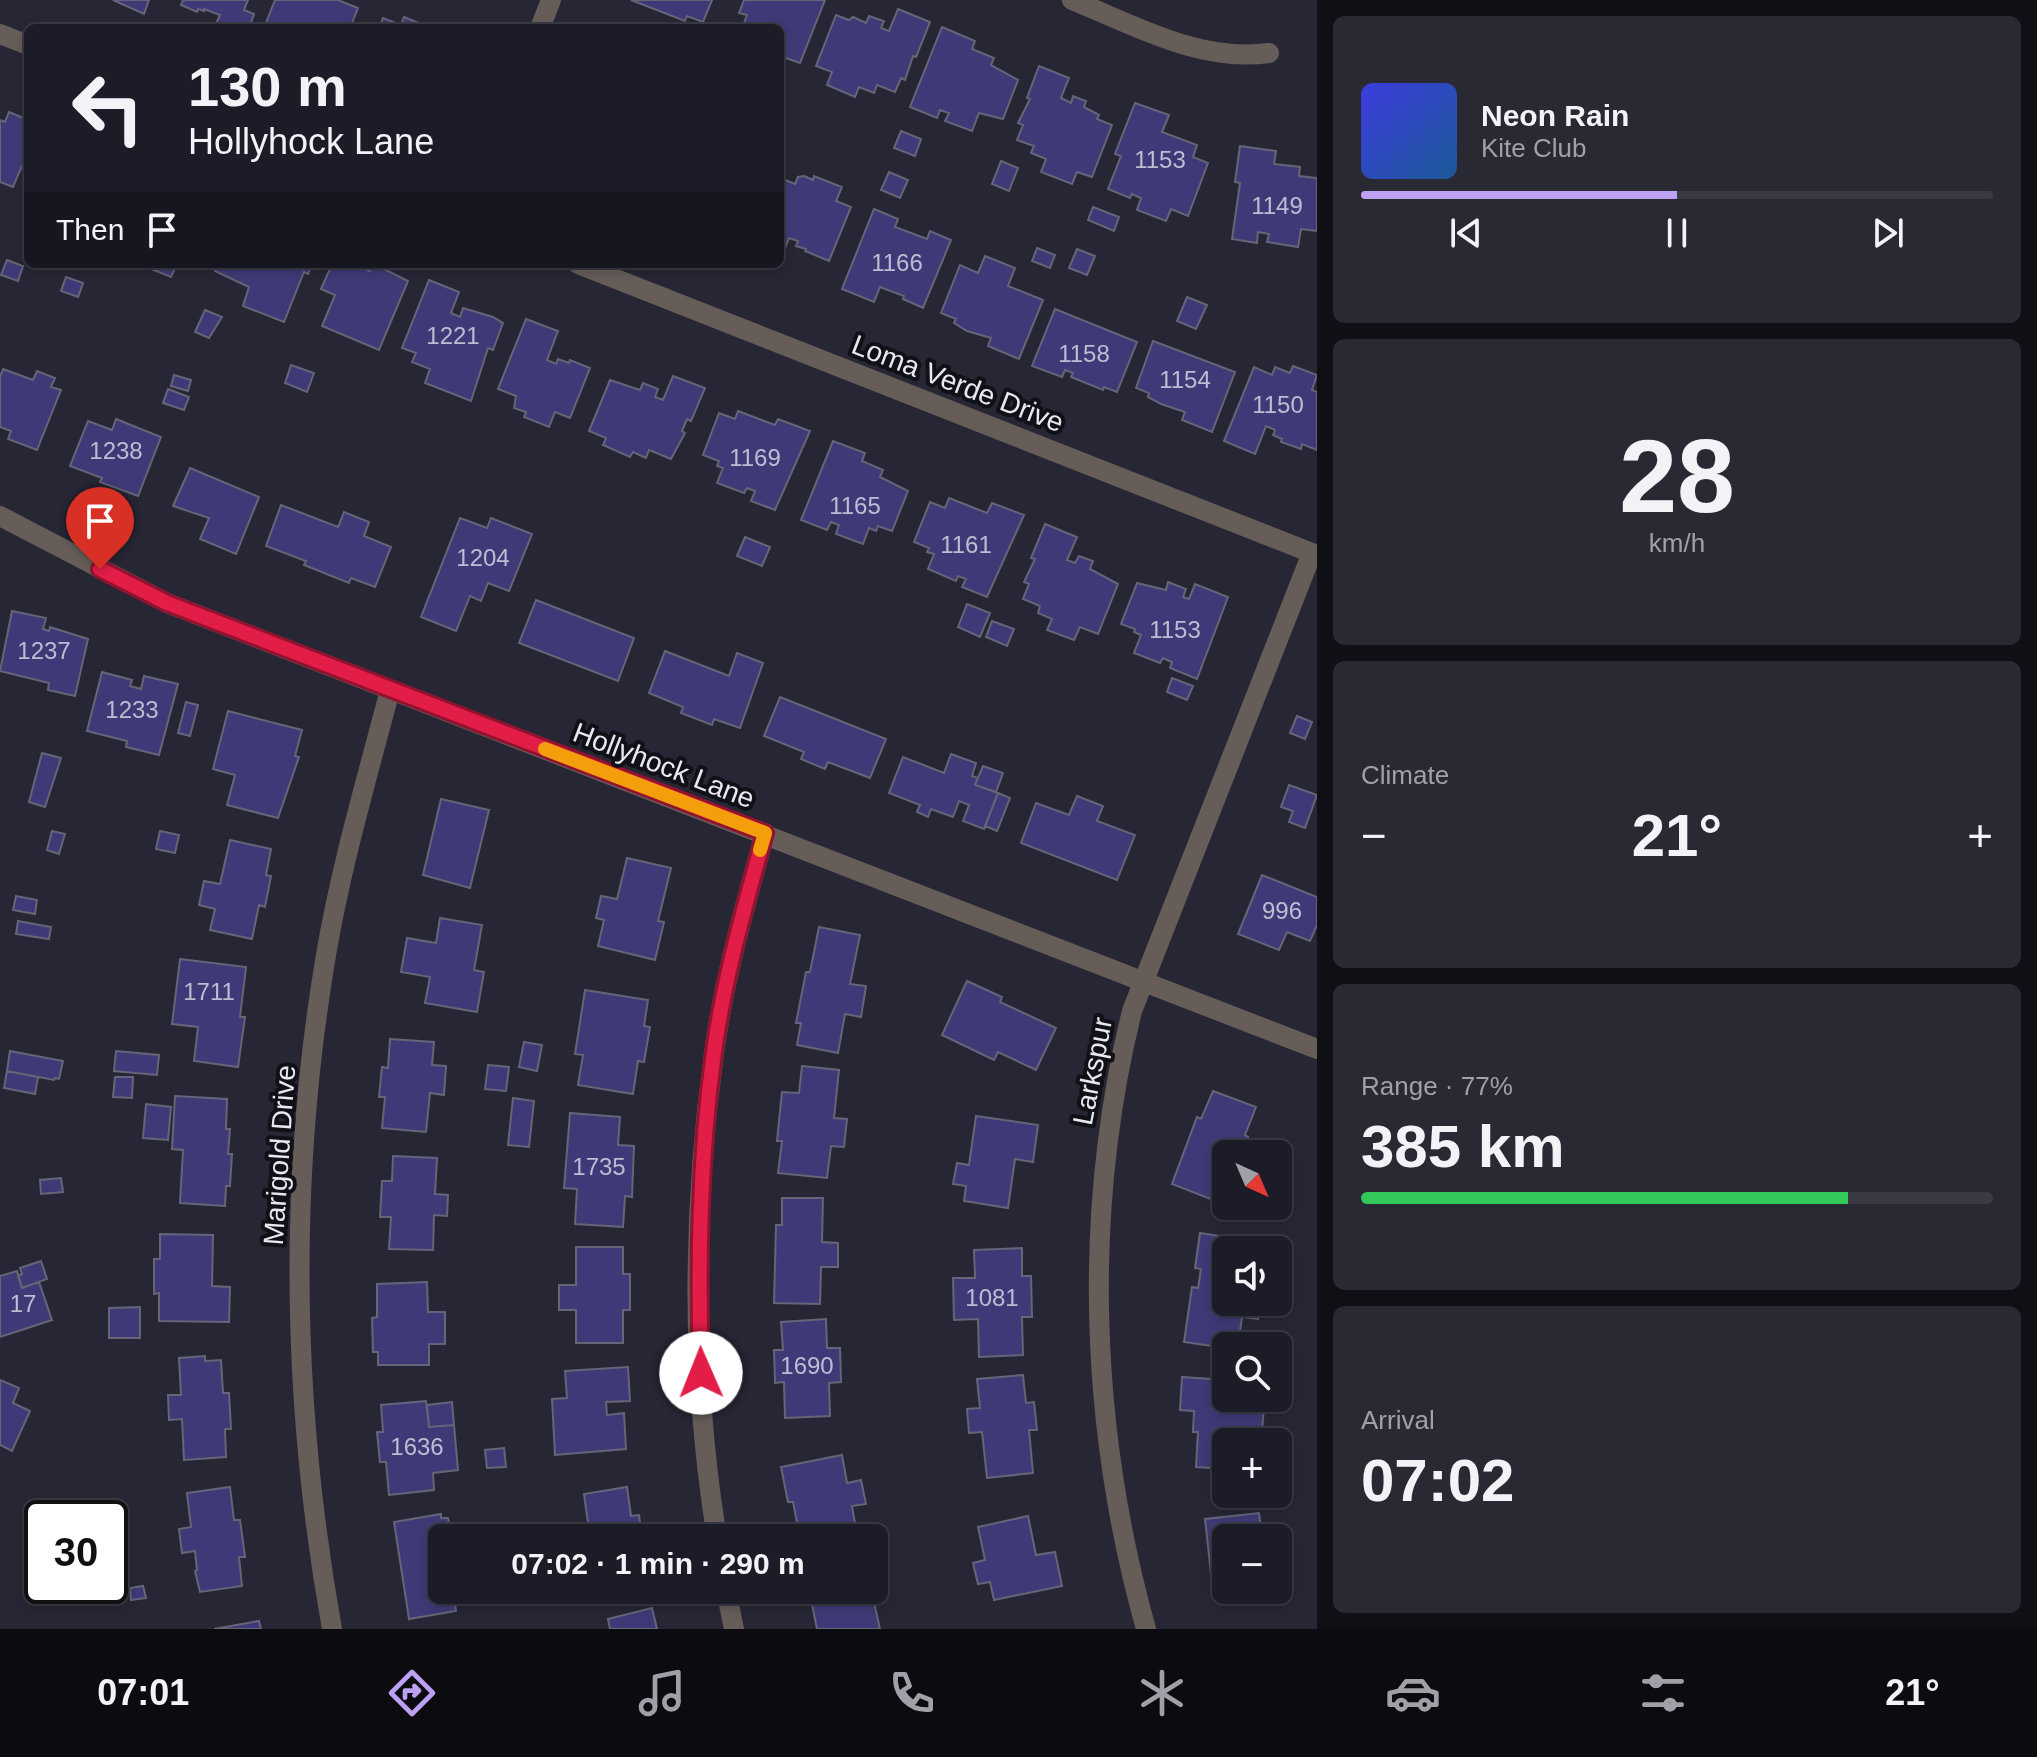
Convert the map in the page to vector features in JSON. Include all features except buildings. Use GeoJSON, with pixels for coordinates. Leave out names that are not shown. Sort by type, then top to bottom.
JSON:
{"type":"FeatureCollection","features":[{"type":"Feature","properties":{"kind":"street"},"geometry":{"type":"LineString","coordinates":[[542,24],[551,0]]}},
{"type":"Feature","properties":{"kind":"street"},"geometry":{"type":"LineString","coordinates":[[1072,0],[1193,48],[1227,55],[1269,53]]}},
{"type":"Feature","properties":{"kind":"street"},"geometry":{"type":"LineString","coordinates":[[0,34],[24,43]]}},
{"type":"Feature","properties":{"kind":"street","name":"Loma Verde Drive"},"geometry":{"type":"LineString","coordinates":[[588,268],[1314,554]]}},
{"type":"Feature","properties":{"kind":"street","name":"Hollyhock Lane"},"geometry":{"type":"LineString","coordinates":[[0,516],[167,603],[1317,1049]]}},
{"type":"Feature","properties":{"kind":"street","name":"Larkspur"},"geometry":{"type":"LineString","coordinates":[[1146,1629],[1124,1541],[1110,1462],[1099,1315],[1100,1236],[1110,1119],[1132,1011],[1314,554]]}},
{"type":"Feature","properties":{"kind":"street","name":"Marigold Drive"},"geometry":{"type":"LineString","coordinates":[[332,1629],[317,1548],[300,1359],[299,1266],[303,1167],[312,1060],[326,954],[390,690]]}},
{"type":"Feature","properties":{"kind":"street"},"geometry":{"type":"LineString","coordinates":[[715,1524],[701,1399],[698,1237],[703,1165],[714,1051],[731,961],[765,833]]}},
{"type":"Feature","properties":{"kind":"street"},"geometry":{"type":"LineString","coordinates":[[729,1604],[734,1629]]}},
{"type":"Feature","properties":{"kind":"slow traffic"},"geometry":{"type":"LineString","coordinates":[[545,749],[765,833],[760,850]]}},
{"type":"Feature","properties":{"kind":"route"},"geometry":{"type":"LineString","coordinates":[[100,569],[167,603],[765,833],[731,961],[714,1051],[698,1237],[701,1373]]}}]}
